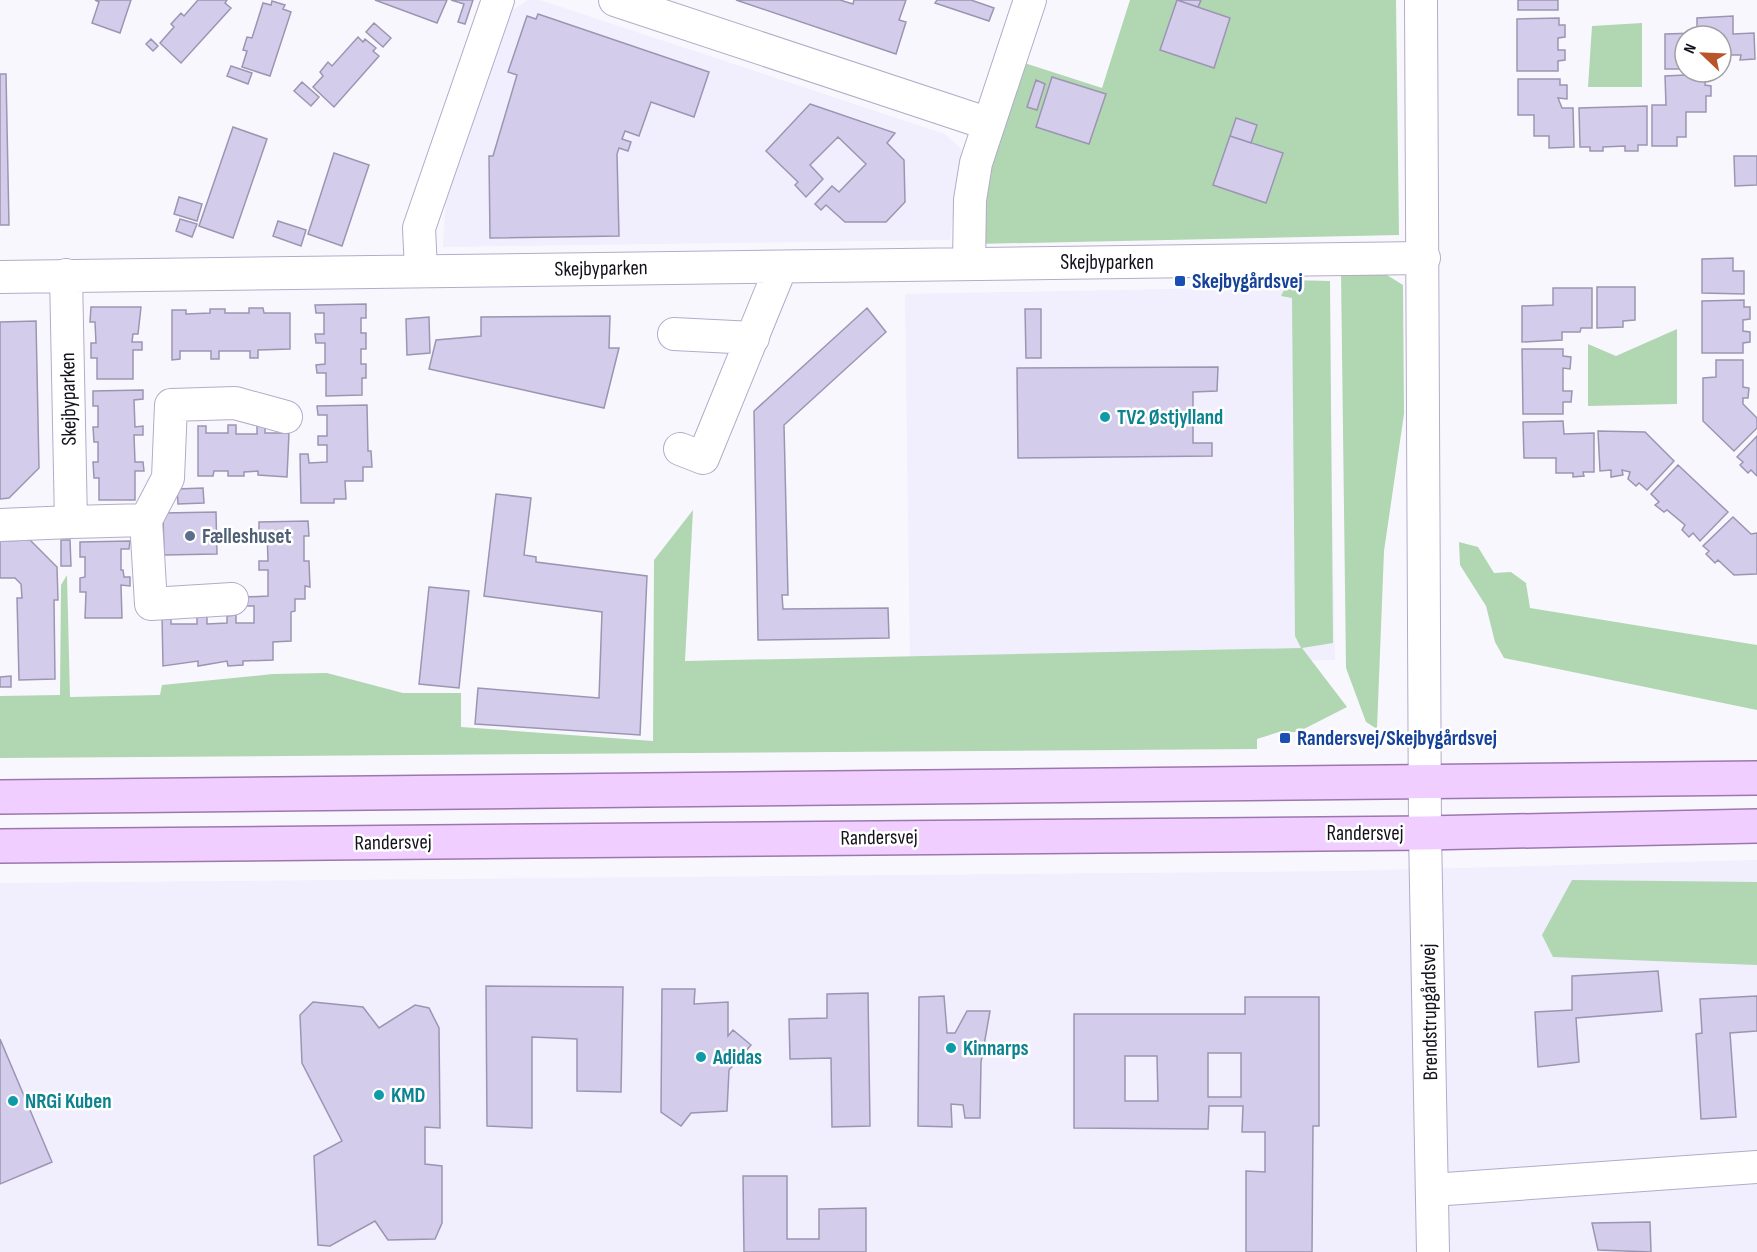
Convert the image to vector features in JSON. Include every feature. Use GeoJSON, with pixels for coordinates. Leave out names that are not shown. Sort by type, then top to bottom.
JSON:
{"type":"FeatureCollection","features":[{"type":"Feature","properties":{"kind":"main road"},"geometry":{"type":"LineString","coordinates":[[0,797],[1757,778]]}},
{"type":"Feature","properties":{"kind":"main road","name":"Randersvej"},"geometry":{"type":"LineString","coordinates":[[0,846],[1425,833],[1757,826]]}},
{"type":"Feature","properties":{"kind":"street"},"geometry":{"type":"LineString","coordinates":[[421,270],[419,228],[498,0]]}},
{"type":"Feature","properties":{"kind":"street"},"geometry":{"type":"LineString","coordinates":[[615,0],[989,124]]}},
{"type":"Feature","properties":{"kind":"street"},"geometry":{"type":"LineString","coordinates":[[969,263],[971,184],[1030,0]]}},
{"type":"Feature","properties":{"kind":"street"},"geometry":{"type":"LineString","coordinates":[[1421,0],[1426,781]]}},
{"type":"Feature","properties":{"kind":"street","name":"Skejbyparken"},"geometry":{"type":"LineString","coordinates":[[0,278],[421,270],[1424,258]]}},
{"type":"Feature","properties":{"kind":"street"},"geometry":{"type":"LineString","coordinates":[[692,454],[753,338],[781,267]]}},
{"type":"Feature","properties":{"kind":"street","name":"Skejbyparken"},"geometry":{"type":"LineString","coordinates":[[66,275],[71,522]]}},
{"type":"Feature","properties":{"kind":"street"},"geometry":{"type":"LineString","coordinates":[[674,334],[753,338]]}},
{"type":"Feature","properties":{"kind":"street"},"geometry":{"type":"LineString","coordinates":[[232,599],[151,604],[146,520],[168,478],[171,405],[235,403],[286,417]]}},
{"type":"Feature","properties":{"kind":"street"},"geometry":{"type":"LineString","coordinates":[[0,525],[146,520]]}},
{"type":"Feature","properties":{"kind":"street","name":"Brendstrupgårdsvej"},"geometry":{"type":"LineString","coordinates":[[1426,781],[1433,1252]]}},
{"type":"Feature","properties":{"kind":"street"},"geometry":{"type":"LineString","coordinates":[[1432,1190],[1757,1167]]}},
{"type":"Feature","properties":{"kind":"shaded area"},"geometry":{"type":"Polygon","coordinates":[[[528,0],[540,0],[945,134],[962,150],[950,240],[443,247],[446,194],[508,13],[528,0]]]}},
{"type":"Feature","properties":{"kind":"shaded area"},"geometry":{"type":"Polygon","coordinates":[[[1328,286],[1335,660],[910,667],[905,294],[1328,286]]]}},
{"type":"Feature","properties":{"kind":"shaded area"},"geometry":{"type":"Polygon","coordinates":[[[1757,860],[1757,1252],[0,1252],[0,883],[1349,871],[1757,860]]]}},
{"type":"Feature","properties":{"kind":"green space"},"geometry":{"type":"Polygon","coordinates":[[[1130,0],[1396,0],[1399,235],[976,244],[976,205],[1015,60],[1102,88],[1130,0]]]}},
{"type":"Feature","properties":{"kind":"green space"},"geometry":{"type":"Polygon","coordinates":[[[1642,23],[1642,87],[1588,87],[1592,26],[1642,23]]]}},
{"type":"Feature","properties":{"kind":"green space"},"geometry":{"type":"Polygon","coordinates":[[[1341,272],[1382,272],[1403,285],[1404,414],[1384,551],[1377,729],[1366,722],[1346,668],[1341,272]]]}},
{"type":"Feature","properties":{"kind":"green space"},"geometry":{"type":"Polygon","coordinates":[[[1289,280],[1330,281],[1333,643],[1302,648],[1347,707],[1298,732],[1279,732],[1257,739],[1257,749],[0,758],[0,696],[60,695],[61,585],[67,575],[70,697],[160,695],[162,685],[273,674],[327,673],[403,693],[461,693],[461,727],[653,741],[654,560],[693,510],[685,661],[1301,648],[1295,636],[1292,298],[1281,296],[1289,280]]]}},
{"type":"Feature","properties":{"kind":"green space"},"geometry":{"type":"Polygon","coordinates":[[[1677,329],[1677,404],[1588,406],[1588,344],[1616,356],[1677,329]]]}},
{"type":"Feature","properties":{"kind":"green space"},"geometry":{"type":"Polygon","coordinates":[[[1459,542],[1478,547],[1494,573],[1511,572],[1526,583],[1530,608],[1757,645],[1757,710],[1504,658],[1495,642],[1486,606],[1460,565],[1459,542]]]}},
{"type":"Feature","properties":{"kind":"green space"},"geometry":{"type":"Polygon","coordinates":[[[1572,880],[1757,882],[1757,965],[1553,957],[1542,935],[1572,880]]]}},
{"type":"Feature","properties":{"kind":"building"},"geometry":{"type":"Polygon","coordinates":[[[95,0],[131,0],[120,33],[92,23],[99,2],[95,0]]]}},
{"type":"Feature","properties":{"kind":"building"},"geometry":{"type":"Polygon","coordinates":[[[198,0],[227,0],[225,3],[231,8],[181,63],[160,43],[174,27],[171,24],[181,13],[184,16],[198,0]]]}},
{"type":"Feature","properties":{"kind":"building"},"geometry":{"type":"Polygon","coordinates":[[[375,0],[447,0],[437,23],[375,0]]]}},
{"type":"Feature","properties":{"kind":"building"},"geometry":{"type":"Polygon","coordinates":[[[451,0],[473,0],[465,24],[458,22],[464,4],[451,0]]]}},
{"type":"Feature","properties":{"kind":"building"},"geometry":{"type":"Polygon","coordinates":[[[736,0],[840,0],[853,4],[854,0],[906,0],[899,20],[906,22],[896,54],[736,0]]]}},
{"type":"Feature","properties":{"kind":"building"},"geometry":{"type":"Polygon","coordinates":[[[937,0],[971,0],[994,8],[989,21],[935,3],[937,0]]]}},
{"type":"Feature","properties":{"kind":"building"},"geometry":{"type":"Polygon","coordinates":[[[1177,0],[1230,18],[1214,68],[1160,50],[1177,0]]]}},
{"type":"Feature","properties":{"kind":"building"},"geometry":{"type":"Polygon","coordinates":[[[1177,0],[1201,0],[1198,7],[1177,0]]]}},
{"type":"Feature","properties":{"kind":"building"},"geometry":{"type":"Polygon","coordinates":[[[1518,0],[1558,0],[1558,10],[1518,10],[1518,0]]]}},
{"type":"Feature","properties":{"kind":"building"},"geometry":{"type":"Polygon","coordinates":[[[272,1],[285,5],[283,9],[291,12],[270,76],[242,67],[247,51],[243,50],[247,37],[252,38],[263,3],[271,5],[272,1]]]}},
{"type":"Feature","properties":{"kind":"building"},"geometry":{"type":"Polygon","coordinates":[[[538,14],[709,72],[694,117],[651,102],[639,136],[625,131],[622,139],[631,142],[628,151],[619,148],[617,154],[619,236],[490,238],[489,156],[493,156],[517,75],[508,72],[527,16],[536,19],[538,14]]]}},
{"type":"Feature","properties":{"kind":"building"},"geometry":{"type":"Polygon","coordinates":[[[1733,16],[1733,24],[1697,24],[1697,18],[1733,16]]]}},
{"type":"Feature","properties":{"kind":"building"},"geometry":{"type":"Polygon","coordinates":[[[1559,18],[1559,25],[1565,25],[1565,37],[1558,38],[1558,50],[1565,50],[1565,60],[1558,61],[1558,71],[1517,71],[1517,19],[1559,18]]]}},
{"type":"Feature","properties":{"kind":"building"},"geometry":{"type":"Polygon","coordinates":[[[374,23],[391,38],[383,47],[366,32],[374,23]]]}},
{"type":"Feature","properties":{"kind":"building"},"geometry":{"type":"Polygon","coordinates":[[[1754,33],[1755,59],[1740,60],[1741,55],[1733,55],[1733,34],[1754,33]]]}},
{"type":"Feature","properties":{"kind":"building"},"geometry":{"type":"Polygon","coordinates":[[[1665,34],[1673,34],[1673,69],[1665,69],[1665,34]]]}},
{"type":"Feature","properties":{"kind":"building"},"geometry":{"type":"Polygon","coordinates":[[[358,37],[363,42],[365,39],[376,48],[373,51],[379,56],[334,107],[313,87],[323,76],[320,72],[328,62],[332,66],[358,37]]]}},
{"type":"Feature","properties":{"kind":"building"},"geometry":{"type":"Polygon","coordinates":[[[151,39],[158,46],[153,51],[146,44],[151,39]]]}},
{"type":"Feature","properties":{"kind":"building"},"geometry":{"type":"Polygon","coordinates":[[[231,66],[252,73],[248,84],[227,76],[231,66]]]}},
{"type":"Feature","properties":{"kind":"building"},"geometry":{"type":"Polygon","coordinates":[[[0,74],[6,74],[9,225],[0,225],[0,74]]]}},
{"type":"Feature","properties":{"kind":"building"},"geometry":{"type":"Polygon","coordinates":[[[1665,76],[1673,76],[1673,84],[1711,86],[1711,96],[1706,96],[1706,112],[1686,112],[1686,137],[1677,137],[1677,146],[1652,146],[1652,105],[1666,105],[1665,76]]]}},
{"type":"Feature","properties":{"kind":"building"},"geometry":{"type":"Polygon","coordinates":[[[1052,77],[1106,94],[1089,144],[1036,127],[1052,77]]]}},
{"type":"Feature","properties":{"kind":"building"},"geometry":{"type":"Polygon","coordinates":[[[1518,79],[1560,79],[1560,85],[1567,85],[1567,99],[1558,98],[1562,108],[1573,108],[1574,147],[1549,148],[1549,136],[1534,136],[1534,115],[1518,115],[1518,79]]]}},
{"type":"Feature","properties":{"kind":"building"},"geometry":{"type":"Polygon","coordinates":[[[1036,80],[1045,84],[1037,110],[1027,107],[1036,80]]]}},
{"type":"Feature","properties":{"kind":"building"},"geometry":{"type":"Polygon","coordinates":[[[302,82],[319,97],[311,106],[294,91],[302,82]]]}},
{"type":"Feature","properties":{"kind":"building"},"geometry":{"type":"Polygon","coordinates":[[[810,104],[895,133],[887,143],[904,160],[905,202],[886,222],[845,222],[826,205],[821,210],[815,204],[832,186],[839,192],[866,164],[838,137],[810,165],[823,179],[806,197],[795,185],[798,182],[766,151],[810,104]]]}},
{"type":"Feature","properties":{"kind":"building"},"geometry":{"type":"Polygon","coordinates":[[[1647,106],[1647,145],[1638,145],[1638,151],[1625,151],[1625,146],[1603,147],[1603,151],[1590,151],[1590,147],[1580,147],[1579,108],[1647,106]]]}},
{"type":"Feature","properties":{"kind":"building"},"geometry":{"type":"Polygon","coordinates":[[[1236,118],[1257,125],[1251,143],[1230,136],[1236,118]]]}},
{"type":"Feature","properties":{"kind":"building"},"geometry":{"type":"Polygon","coordinates":[[[233,127],[267,139],[233,238],[199,226],[233,127]]]}},
{"type":"Feature","properties":{"kind":"building"},"geometry":{"type":"Polygon","coordinates":[[[1230,136],[1283,153],[1266,203],[1213,185],[1230,136]]]}},
{"type":"Feature","properties":{"kind":"building"},"geometry":{"type":"Polygon","coordinates":[[[334,153],[369,165],[342,246],[308,234],[334,153]]]}},
{"type":"Feature","properties":{"kind":"building"},"geometry":{"type":"Polygon","coordinates":[[[1734,156],[1757,156],[1757,185],[1735,186],[1734,156]]]}},
{"type":"Feature","properties":{"kind":"building"},"geometry":{"type":"Polygon","coordinates":[[[179,197],[202,204],[197,221],[174,214],[179,197]]]}},
{"type":"Feature","properties":{"kind":"building"},"geometry":{"type":"Polygon","coordinates":[[[180,219],[197,224],[192,237],[176,231],[180,219]]]}},
{"type":"Feature","properties":{"kind":"building"},"geometry":{"type":"Polygon","coordinates":[[[278,221],[306,230],[301,246],[273,236],[278,221]]]}},
{"type":"Feature","properties":{"kind":"building"},"geometry":{"type":"Polygon","coordinates":[[[1733,258],[1733,271],[1744,271],[1744,294],[1702,293],[1702,259],[1733,258]]]}},
{"type":"Feature","properties":{"kind":"building"},"geometry":{"type":"Polygon","coordinates":[[[1597,287],[1635,287],[1635,320],[1623,321],[1623,327],[1597,328],[1597,287]]]}},
{"type":"Feature","properties":{"kind":"building"},"geometry":{"type":"Polygon","coordinates":[[[1553,288],[1592,288],[1592,328],[1581,328],[1580,332],[1562,332],[1562,340],[1522,342],[1522,306],[1553,305],[1553,288]]]}},
{"type":"Feature","properties":{"kind":"building"},"geometry":{"type":"Polygon","coordinates":[[[1744,300],[1744,307],[1750,307],[1750,319],[1743,320],[1743,331],[1750,332],[1750,342],[1743,343],[1743,353],[1702,353],[1702,301],[1744,300]]]}},
{"type":"Feature","properties":{"kind":"building"},"geometry":{"type":"Polygon","coordinates":[[[366,304],[366,318],[361,318],[361,333],[366,333],[366,349],[361,349],[361,364],[366,364],[366,378],[362,378],[362,395],[326,396],[326,373],[317,373],[316,365],[325,364],[325,343],[316,343],[315,334],[324,334],[324,313],[316,313],[315,305],[366,304]]]}},
{"type":"Feature","properties":{"kind":"building"},"geometry":{"type":"Polygon","coordinates":[[[91,307],[141,307],[138,334],[133,334],[132,342],[142,342],[142,350],[133,350],[133,379],[97,379],[97,358],[91,358],[91,343],[96,343],[95,322],[90,322],[91,307]]]}},
{"type":"Feature","properties":{"kind":"building"},"geometry":{"type":"Polygon","coordinates":[[[249,308],[263,308],[264,313],[290,313],[290,349],[258,350],[258,358],[250,358],[250,351],[219,351],[219,359],[211,359],[211,351],[180,351],[180,359],[172,360],[172,310],[186,310],[186,314],[210,313],[210,309],[225,309],[225,313],[249,313],[249,308]]]}},
{"type":"Feature","properties":{"kind":"building"},"geometry":{"type":"Polygon","coordinates":[[[867,308],[886,332],[784,425],[788,595],[782,595],[783,609],[888,608],[889,638],[758,640],[754,411],[867,308]]]}},
{"type":"Feature","properties":{"kind":"building"},"geometry":{"type":"Polygon","coordinates":[[[1025,309],[1041,309],[1041,358],[1026,358],[1025,309]]]}},
{"type":"Feature","properties":{"kind":"building"},"geometry":{"type":"Polygon","coordinates":[[[610,316],[609,348],[619,348],[604,408],[429,369],[436,340],[481,336],[481,317],[610,316]]]}},
{"type":"Feature","properties":{"kind":"building"},"geometry":{"type":"Polygon","coordinates":[[[429,317],[430,353],[407,355],[406,319],[429,317]]]}},
{"type":"Feature","properties":{"kind":"building"},"geometry":{"type":"Polygon","coordinates":[[[36,321],[39,468],[9,498],[0,499],[0,322],[36,321]]]}},
{"type":"Feature","properties":{"kind":"building"},"geometry":{"type":"Polygon","coordinates":[[[1522,349],[1563,349],[1563,356],[1571,357],[1570,369],[1563,368],[1563,391],[1572,391],[1571,402],[1563,402],[1563,414],[1523,414],[1522,349]]]}},
{"type":"Feature","properties":{"kind":"building"},"geometry":{"type":"Polygon","coordinates":[[[1716,360],[1743,360],[1743,387],[1749,388],[1748,398],[1743,398],[1743,404],[1757,418],[1757,428],[1734,451],[1703,421],[1703,378],[1716,377],[1716,360]]]}},
{"type":"Feature","properties":{"kind":"building","name":"TV2 Østjylland"},"geometry":{"type":"Polygon","coordinates":[[[1218,367],[1217,391],[1193,392],[1193,443],[1212,443],[1212,456],[1018,458],[1017,368],[1218,367]]]}},
{"type":"Feature","properties":{"kind":"building"},"geometry":{"type":"Polygon","coordinates":[[[143,390],[143,399],[134,400],[135,427],[143,426],[143,435],[134,435],[135,462],[143,462],[144,471],[135,471],[135,500],[99,500],[99,478],[94,478],[93,462],[98,462],[98,442],[94,442],[93,427],[98,427],[98,406],[93,406],[93,391],[143,390]]]}},
{"type":"Feature","properties":{"kind":"building"},"geometry":{"type":"Polygon","coordinates":[[[367,405],[368,451],[371,451],[372,467],[363,467],[363,481],[345,481],[346,499],[334,499],[334,503],[301,503],[300,454],[308,454],[309,463],[327,462],[327,445],[318,445],[318,436],[327,436],[327,415],[318,415],[317,406],[367,405]]]}},
{"type":"Feature","properties":{"kind":"building"},"geometry":{"type":"Polygon","coordinates":[[[1563,421],[1564,434],[1594,433],[1594,472],[1583,472],[1584,476],[1573,477],[1573,473],[1556,473],[1556,458],[1524,458],[1523,422],[1563,421]]]}},
{"type":"Feature","properties":{"kind":"building"},"geometry":{"type":"Polygon","coordinates":[[[228,425],[236,425],[236,434],[257,434],[257,426],[265,426],[265,433],[289,433],[287,477],[258,475],[258,471],[244,472],[244,476],[228,476],[228,471],[214,471],[213,476],[198,476],[198,426],[206,426],[206,433],[228,433],[228,425]]]}},
{"type":"Feature","properties":{"kind":"building"},"geometry":{"type":"Polygon","coordinates":[[[1598,431],[1645,432],[1674,461],[1647,490],[1639,483],[1636,486],[1628,479],[1630,472],[1622,470],[1623,475],[1611,477],[1611,470],[1600,471],[1598,431]]]}},
{"type":"Feature","properties":{"kind":"building"},"geometry":{"type":"Polygon","coordinates":[[[1757,436],[1757,476],[1751,470],[1748,473],[1740,465],[1743,462],[1737,457],[1757,436]]]}},
{"type":"Feature","properties":{"kind":"building"},"geometry":{"type":"Polygon","coordinates":[[[1678,465],[1728,512],[1700,541],[1693,533],[1689,537],[1682,530],[1685,525],[1667,510],[1664,512],[1655,505],[1659,502],[1651,494],[1678,465]]]}},
{"type":"Feature","properties":{"kind":"building"},"geometry":{"type":"Polygon","coordinates":[[[203,488],[204,503],[178,504],[177,489],[203,488]]]}},
{"type":"Feature","properties":{"kind":"building"},"geometry":{"type":"Polygon","coordinates":[[[496,494],[531,498],[524,555],[536,557],[536,562],[647,576],[640,735],[475,724],[478,688],[599,698],[602,612],[484,596],[496,494]]]}},
{"type":"Feature","properties":{"kind":"building"},"geometry":{"type":"Polygon","coordinates":[[[216,512],[217,554],[164,555],[163,513],[216,512]]]}},
{"type":"Feature","properties":{"kind":"building"},"geometry":{"type":"Polygon","coordinates":[[[1733,517],[1751,534],[1757,533],[1757,574],[1734,575],[1718,560],[1715,563],[1706,554],[1709,551],[1703,546],[1733,517]]]}},
{"type":"Feature","properties":{"kind":"building"},"geometry":{"type":"Polygon","coordinates":[[[308,521],[309,536],[304,536],[304,561],[309,561],[310,587],[305,586],[305,599],[295,599],[295,611],[291,612],[291,641],[273,642],[273,660],[243,661],[243,665],[228,666],[227,661],[198,666],[198,661],[163,666],[162,616],[171,616],[171,624],[197,624],[197,616],[207,616],[207,624],[227,623],[227,616],[236,615],[236,623],[254,623],[254,606],[246,606],[246,597],[268,596],[268,570],[259,570],[259,561],[268,561],[267,531],[259,531],[259,522],[308,521]]]}},
{"type":"Feature","properties":{"kind":"building"},"geometry":{"type":"Polygon","coordinates":[[[30,540],[57,567],[58,600],[54,600],[55,679],[19,680],[17,598],[22,598],[21,584],[15,578],[0,578],[0,541],[30,540]]]}},
{"type":"Feature","properties":{"kind":"building"},"geometry":{"type":"Polygon","coordinates":[[[61,540],[70,540],[71,566],[61,566],[61,540]]]}},
{"type":"Feature","properties":{"kind":"building"},"geometry":{"type":"Polygon","coordinates":[[[130,541],[129,549],[121,549],[121,570],[123,570],[124,577],[130,577],[130,586],[121,585],[122,618],[85,618],[86,592],[80,592],[80,578],[85,577],[85,557],[80,557],[80,542],[130,541]]]}},
{"type":"Feature","properties":{"kind":"building"},"geometry":{"type":"Polygon","coordinates":[[[429,587],[469,591],[459,688],[419,684],[429,587]]]}},
{"type":"Feature","properties":{"kind":"building"},"geometry":{"type":"Polygon","coordinates":[[[11,676],[11,687],[0,687],[0,677],[11,676]]]}},
{"type":"Feature","properties":{"kind":"building"},"geometry":{"type":"Polygon","coordinates":[[[1658,971],[1662,1011],[1576,1018],[1579,1062],[1538,1067],[1535,1012],[1572,1010],[1572,976],[1658,971]]]}},
{"type":"Feature","properties":{"kind":"building"},"geometry":{"type":"Polygon","coordinates":[[[486,986],[623,987],[621,1092],[577,1091],[577,1039],[532,1037],[532,1128],[487,1126],[486,986]]]}},
{"type":"Feature","properties":{"kind":"building","name":"Adidas"},"geometry":{"type":"Polygon","coordinates":[[[662,989],[695,989],[694,1004],[728,1002],[728,1036],[733,1030],[751,1045],[729,1070],[727,1111],[691,1113],[681,1126],[661,1112],[662,989]]]}},
{"type":"Feature","properties":{"kind":"building"},"geometry":{"type":"Polygon","coordinates":[[[868,993],[870,1126],[832,1127],[831,1058],[790,1059],[789,1019],[827,1018],[827,994],[868,993]]]}},
{"type":"Feature","properties":{"kind":"building","name":"Kinnarps"},"geometry":{"type":"Polygon","coordinates":[[[944,996],[947,1033],[955,1033],[967,1011],[990,1011],[981,1062],[980,1118],[965,1118],[963,1105],[951,1104],[952,1127],[918,1126],[919,997],[944,996]]]}},
{"type":"Feature","properties":{"kind":"building"},"geometry":{"type":"Polygon","coordinates":[[[1757,996],[1757,1031],[1730,1033],[1736,1117],[1701,1119],[1696,1034],[1702,1033],[1700,999],[1757,996]]]}},
{"type":"Feature","properties":{"kind":"building"},"geometry":{"type":"Polygon","coordinates":[[[1245,997],[1319,997],[1319,1126],[1313,1126],[1312,1252],[1246,1252],[1246,1171],[1265,1172],[1265,1132],[1242,1132],[1243,1106],[1209,1106],[1208,1129],[1074,1128],[1074,1014],[1245,1014],[1245,997]],[[1208,1053],[1208,1097],[1241,1097],[1241,1053],[1208,1053]],[[1125,1056],[1125,1101],[1158,1101],[1157,1056],[1125,1056]]]}},
{"type":"Feature","properties":{"kind":"building","name":"KMD"},"geometry":{"type":"Polygon","coordinates":[[[313,1002],[363,1007],[379,1028],[415,1005],[429,1008],[439,1028],[440,1128],[425,1127],[425,1164],[442,1166],[442,1223],[435,1239],[388,1240],[375,1221],[330,1246],[318,1245],[314,1156],[342,1141],[302,1063],[300,1015],[313,1002]]]}},
{"type":"Feature","properties":{"kind":"building","name":"NRGi Kuben"},"geometry":{"type":"Polygon","coordinates":[[[0,1039],[52,1162],[0,1184],[0,1039]]]}},
{"type":"Feature","properties":{"kind":"building"},"geometry":{"type":"Polygon","coordinates":[[[743,1176],[787,1176],[787,1239],[819,1239],[819,1209],[866,1208],[866,1252],[744,1252],[743,1176]]]}},
{"type":"Feature","properties":{"kind":"building"},"geometry":{"type":"Polygon","coordinates":[[[1650,1222],[1651,1252],[1598,1250],[1592,1223],[1650,1222]]]}},
{"type":"Feature","properties":{"kind":"place","name":"Skejbygårdsvej"},"geometry":{"type":"Point","coordinates":[1180,281]}},
{"type":"Feature","properties":{"kind":"place","name":"TV2 Østjylland"},"geometry":{"type":"Point","coordinates":[1105,417]}},
{"type":"Feature","properties":{"kind":"place","name":"Fælleshuset"},"geometry":{"type":"Point","coordinates":[190,536]}},
{"type":"Feature","properties":{"kind":"place","name":"Randersvej/Skejbygårdsvej"},"geometry":{"type":"Point","coordinates":[1285,738]}},
{"type":"Feature","properties":{"kind":"place","name":"Kinnarps"},"geometry":{"type":"Point","coordinates":[951,1048]}},
{"type":"Feature","properties":{"kind":"place","name":"Adidas"},"geometry":{"type":"Point","coordinates":[701,1057]}},
{"type":"Feature","properties":{"kind":"place","name":"KMD"},"geometry":{"type":"Point","coordinates":[379,1095]}},
{"type":"Feature","properties":{"kind":"place","name":"NRGi Kuben"},"geometry":{"type":"Point","coordinates":[13,1101]}}]}
